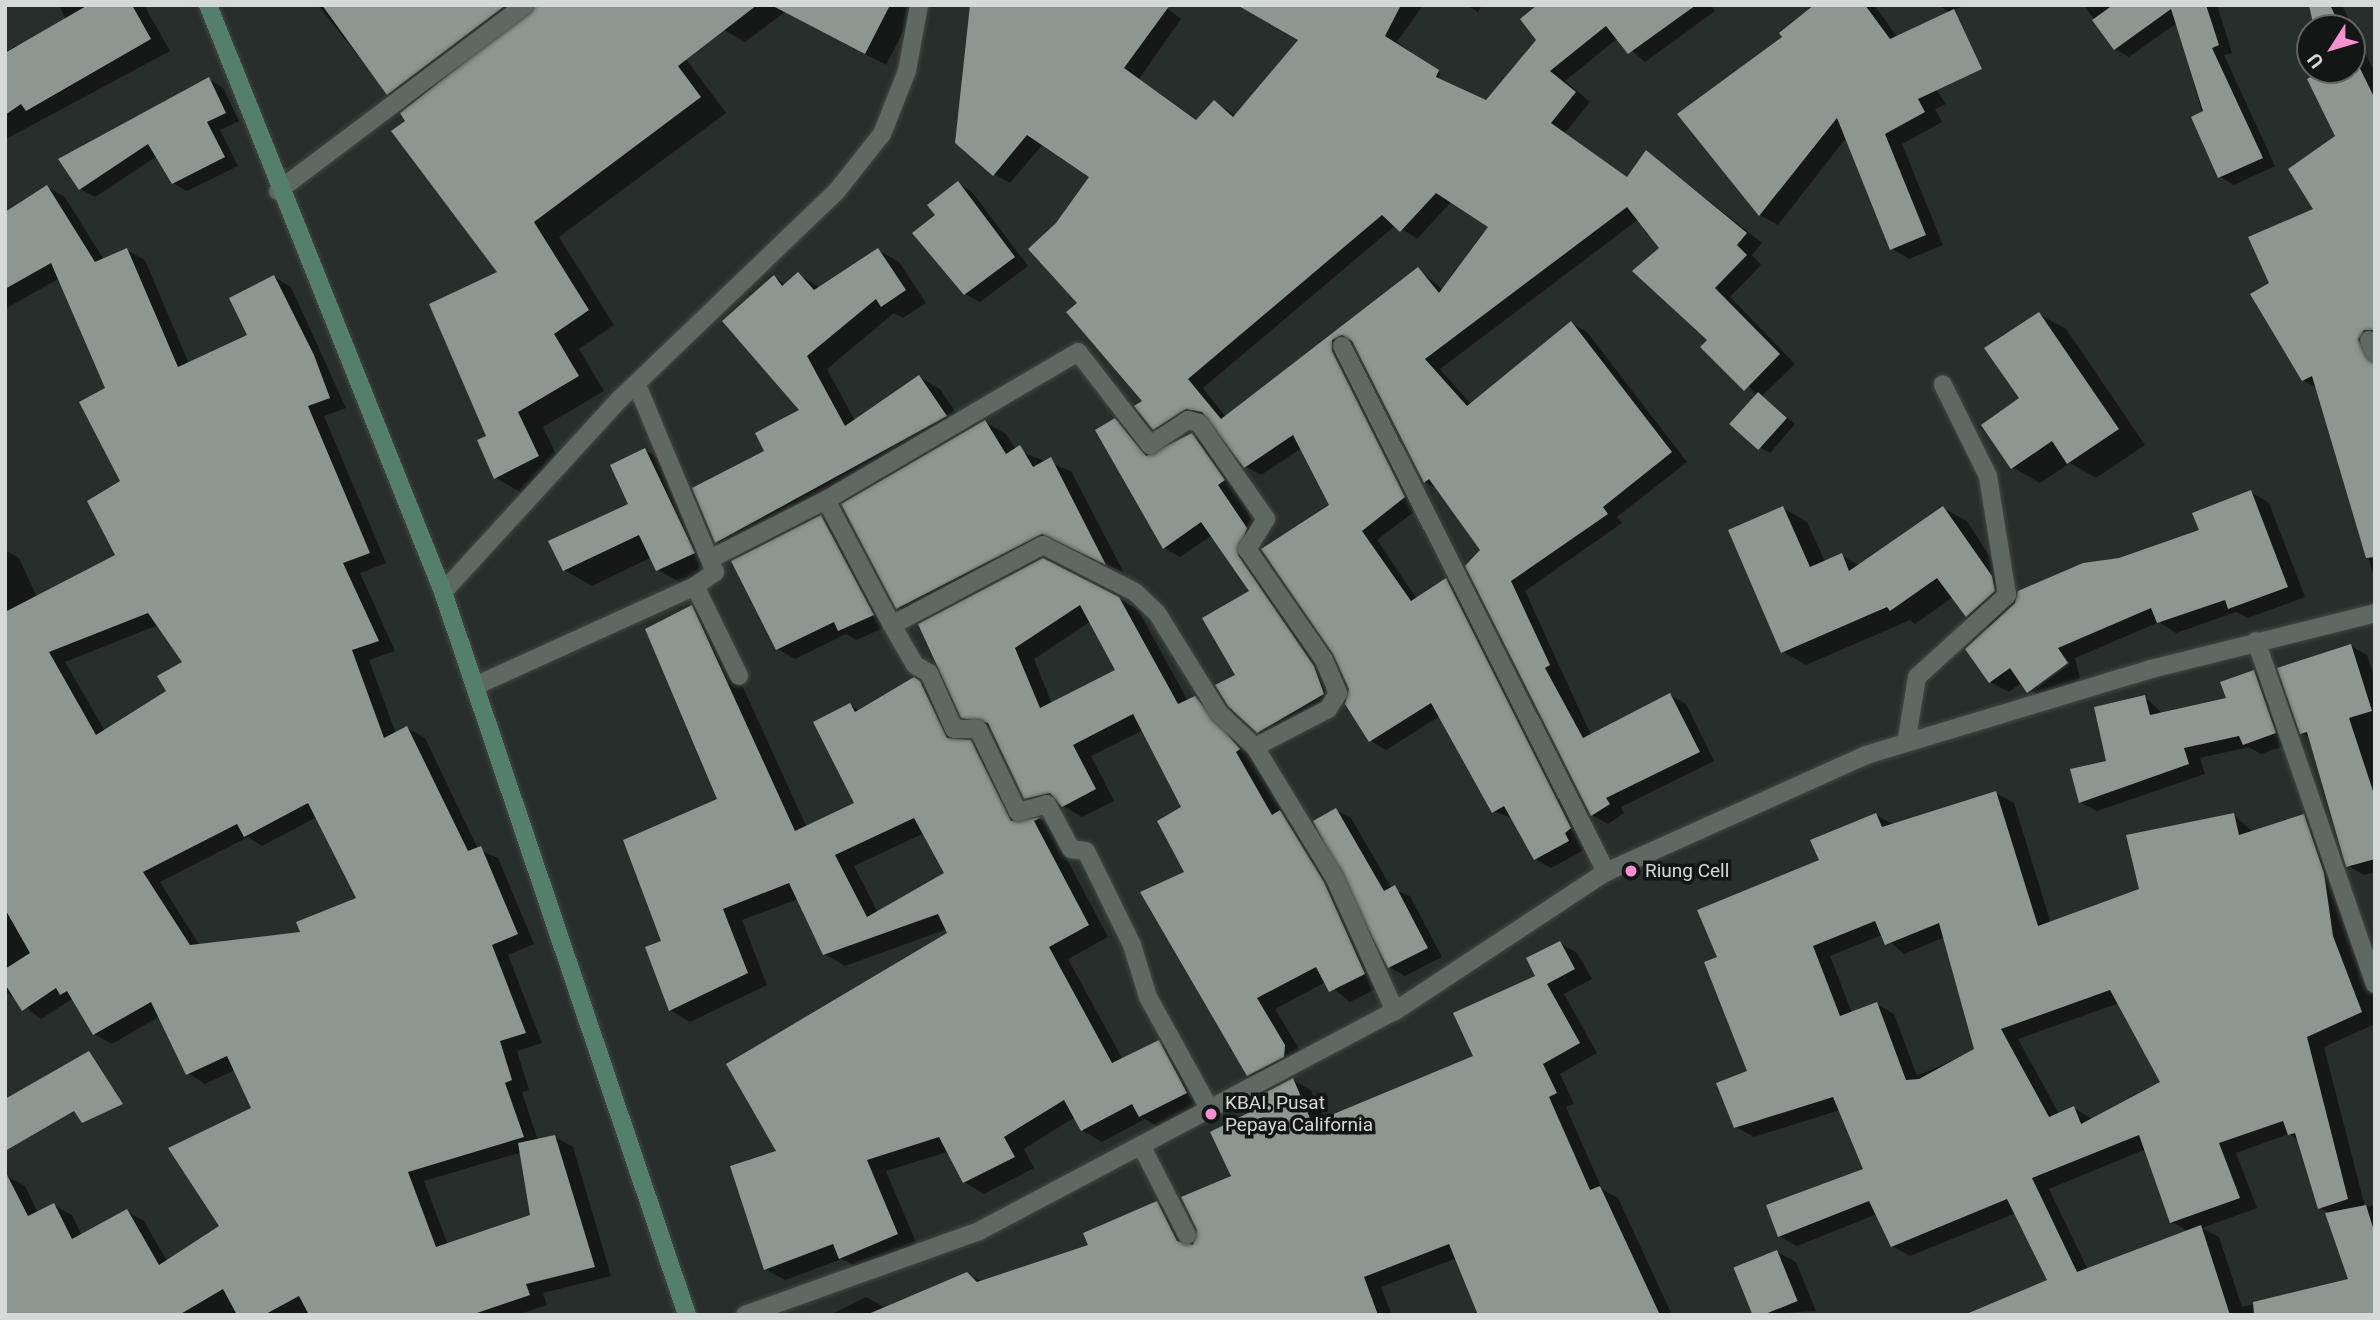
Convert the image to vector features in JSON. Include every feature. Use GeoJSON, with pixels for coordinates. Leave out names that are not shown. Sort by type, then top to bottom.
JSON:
{"type":"FeatureCollection","features":[{"type":"Feature","properties":{"kind":"main road"},"geometry":{"type":"LineString","coordinates":[[208,5],[278,191],[443,592],[687,1315]]}},
{"type":"Feature","properties":{"kind":"street"},"geometry":{"type":"LineString","coordinates":[[278,191],[524,5]]}},
{"type":"Feature","properties":{"kind":"street"},"geometry":{"type":"LineString","coordinates":[[443,592],[638,384],[836,192],[882,135],[907,71],[919,5]]}},
{"type":"Feature","properties":{"kind":"street"},"geometry":{"type":"LineString","coordinates":[[1342,346],[1606,872]]}},
{"type":"Feature","properties":{"kind":"street"},"geometry":{"type":"LineString","coordinates":[[710,559],[826,500],[1078,352],[1150,445],[1188,420],[1199,423],[1266,519],[1247,549],[1325,660],[1338,693],[1328,709],[1255,747]]}},
{"type":"Feature","properties":{"kind":"street"},"geometry":{"type":"LineString","coordinates":[[475,686],[695,586],[715,572],[638,384]]}},
{"type":"Feature","properties":{"kind":"street"},"geometry":{"type":"LineString","coordinates":[[1907,738],[1917,677],[2007,595],[1987,476],[1943,385]]}},
{"type":"Feature","properties":{"kind":"street"},"geometry":{"type":"LineString","coordinates":[[826,500],[915,665],[929,673],[954,729],[978,729],[1018,812],[1048,804],[1071,849],[1086,851],[1132,945],[1148,997],[1209,1108]]}},
{"type":"Feature","properties":{"kind":"street"},"geometry":{"type":"LineString","coordinates":[[892,625],[1036,547],[1050,546],[1135,592],[1157,613],[1219,713],[1255,747],[1334,877],[1395,1011]]}},
{"type":"Feature","properties":{"kind":"street"},"geometry":{"type":"LineString","coordinates":[[695,586],[739,676]]}},
{"type":"Feature","properties":{"kind":"street"},"geometry":{"type":"LineString","coordinates":[[745,1315],[979,1231],[1395,1011],[1606,872],[1907,738],[2256,641],[2375,613]]}},
{"type":"Feature","properties":{"kind":"street"},"geometry":{"type":"LineString","coordinates":[[2256,641],[2375,984]]}},
{"type":"Feature","properties":{"kind":"street"},"geometry":{"type":"LineString","coordinates":[[1141,1145],[1187,1235]]}},
{"type":"Feature","properties":{"kind":"building"},"geometry":{"type":"Polygon","coordinates":[[[88,5],[132,5],[151,39],[26,111],[21,104],[5,115],[5,53],[88,5]]]}},
{"type":"Feature","properties":{"kind":"building"},"geometry":{"type":"Polygon","coordinates":[[[322,5],[506,5],[387,95],[322,5]]]}},
{"type":"Feature","properties":{"kind":"building"},"geometry":{"type":"Polygon","coordinates":[[[536,5],[757,5],[678,66],[701,97],[534,222],[589,310],[554,334],[579,376],[518,412],[539,456],[494,479],[477,440],[486,436],[429,304],[497,272],[391,131],[405,121],[400,113],[536,5]]]}},
{"type":"Feature","properties":{"kind":"building"},"geometry":{"type":"Polygon","coordinates":[[[771,5],[890,5],[865,54],[771,5]]]}},
{"type":"Feature","properties":{"kind":"building"},"geometry":{"type":"Polygon","coordinates":[[[970,5],[1170,5],[1124,68],[1196,120],[1214,100],[1233,117],[1298,40],[1237,5],[1401,5],[1385,36],[1439,70],[1436,77],[1486,100],[1536,40],[1520,19],[1537,5],[1696,5],[1628,54],[1606,26],[1550,71],[1576,92],[1551,123],[1627,177],[1646,150],[1747,233],[1737,245],[1747,255],[1715,288],[1780,354],[1744,391],[1700,347],[1707,340],[1632,271],[1659,248],[1627,207],[1425,359],[1467,406],[1571,321],[1672,452],[1603,507],[1608,514],[1511,581],[1550,665],[1545,668],[1583,738],[1670,693],[1700,752],[1606,798],[1610,804],[1591,816],[1465,566],[1480,550],[1429,479],[1424,483],[1352,341],[1342,335],[1332,340],[1332,351],[1405,497],[1362,531],[1411,601],[1446,578],[1571,828],[1565,833],[1569,841],[1534,860],[1504,806],[1492,813],[1431,703],[1369,742],[1345,704],[1349,689],[1333,654],[1261,549],[1329,505],[1293,435],[1244,468],[1202,412],[1186,409],[1153,430],[1134,406],[1142,401],[1066,312],[1077,303],[1028,249],[1056,223],[1089,177],[1027,135],[993,176],[955,143],[970,5]],[[1436,193],[1400,232],[1382,215],[1188,379],[1221,419],[1418,267],[1439,293],[1488,227],[1436,193]]]}},
{"type":"Feature","properties":{"kind":"building"},"geometry":{"type":"Polygon","coordinates":[[[1814,5],[1865,5],[1890,39],[1954,9],[1982,69],[1918,99],[1925,112],[1885,134],[1926,235],[1890,250],[1837,118],[1759,216],[1677,114],[1782,37],[1779,33],[1814,5]]]}},
{"type":"Feature","properties":{"kind":"building"},"geometry":{"type":"Polygon","coordinates":[[[2113,5],[2206,5],[2219,45],[2212,48],[2263,158],[2218,178],[2191,117],[2203,111],[2171,9],[2114,50],[2092,20],[2113,5]]]}},
{"type":"Feature","properties":{"kind":"building"},"geometry":{"type":"Polygon","coordinates":[[[2309,5],[2330,5],[2334,14],[2311,14],[2309,5]]]}},
{"type":"Feature","properties":{"kind":"building"},"geometry":{"type":"Polygon","coordinates":[[[209,77],[226,113],[207,122],[225,157],[172,184],[148,144],[79,190],[58,159],[209,77]]]}},
{"type":"Feature","properties":{"kind":"building"},"geometry":{"type":"Polygon","coordinates":[[[2366,81],[2375,99],[2375,330],[2364,330],[2358,340],[2375,364],[2375,557],[2366,558],[2312,376],[2302,381],[2250,294],[2269,283],[2248,237],[2313,209],[2288,169],[2335,136],[2309,84],[2366,84],[2366,81]]]}},
{"type":"Feature","properties":{"kind":"building"},"geometry":{"type":"Polygon","coordinates":[[[958,181],[1015,257],[964,295],[912,233],[935,215],[927,205],[958,181]]]}},
{"type":"Feature","properties":{"kind":"building"},"geometry":{"type":"Polygon","coordinates":[[[47,185],[95,262],[127,248],[178,367],[247,335],[229,298],[274,275],[314,355],[330,398],[308,406],[370,553],[343,563],[379,641],[352,650],[384,738],[407,726],[468,851],[481,846],[518,934],[492,945],[526,1033],[500,1041],[512,1080],[505,1083],[524,1137],[408,1172],[436,1247],[530,1215],[518,1143],[555,1135],[595,1267],[526,1284],[530,1295],[471,1315],[309,1315],[299,1296],[264,1315],[237,1315],[223,1289],[179,1315],[5,1315],[5,1171],[28,1216],[54,1203],[72,1239],[127,1209],[159,1265],[219,1226],[168,1148],[251,1108],[227,1056],[186,1075],[151,1002],[93,1035],[67,991],[60,995],[56,988],[22,1011],[5,984],[5,969],[30,953],[5,909],[5,612],[115,555],[87,501],[120,481],[79,402],[105,388],[51,263],[5,289],[5,212],[47,185]],[[148,613],[49,652],[96,735],[166,691],[157,676],[182,662],[148,613]],[[308,803],[244,837],[237,824],[143,872],[190,945],[300,932],[296,922],[356,898],[308,803]]]}},
{"type":"Feature","properties":{"kind":"building"},"geometry":{"type":"Polygon","coordinates":[[[878,248],[906,290],[881,307],[876,299],[807,356],[845,426],[919,375],[947,416],[715,543],[692,488],[764,451],[755,433],[799,410],[722,321],[774,275],[782,286],[798,272],[814,290],[878,248]]]}},
{"type":"Feature","properties":{"kind":"building"},"geometry":{"type":"Polygon","coordinates":[[[2039,312],[2119,429],[2067,464],[2052,441],[2011,469],[1981,425],[2019,398],[1984,348],[2039,312]]]}},
{"type":"Feature","properties":{"kind":"building"},"geometry":{"type":"Polygon","coordinates":[[[1758,392],[1787,418],[1758,450],[1729,424],[1758,392]]]}},
{"type":"Feature","properties":{"kind":"building"},"geometry":{"type":"Polygon","coordinates":[[[1115,418],[1146,456],[1192,433],[1225,480],[1218,485],[1247,528],[1238,555],[1314,666],[1324,694],[1257,733],[1228,706],[1215,685],[1235,675],[1202,618],[1249,591],[1201,522],[1163,549],[1095,430],[1115,418]]]}},
{"type":"Feature","properties":{"kind":"building"},"geometry":{"type":"Polygon","coordinates":[[[985,420],[1006,454],[1020,445],[1033,467],[1051,457],[1106,565],[1042,534],[896,609],[841,504],[985,420]]]}},
{"type":"Feature","properties":{"kind":"building"},"geometry":{"type":"Polygon","coordinates":[[[645,448],[695,553],[656,571],[639,535],[563,571],[548,541],[628,504],[610,465],[645,448]]]}},
{"type":"Feature","properties":{"kind":"building"},"geometry":{"type":"Polygon","coordinates":[[[2251,490],[2288,587],[2228,609],[2225,600],[2157,623],[2151,608],[2058,648],[2068,663],[2027,693],[2010,668],[1989,683],[1965,649],[2015,603],[2018,591],[2083,563],[2119,558],[2199,530],[2192,513],[2251,490]]]}},
{"type":"Feature","properties":{"kind":"building"},"geometry":{"type":"Polygon","coordinates":[[[1783,506],[1810,567],[1842,553],[1849,571],[1943,506],[1992,576],[1995,591],[1966,617],[1937,578],[1890,611],[1887,607],[1781,653],[1728,530],[1783,506]]]}},
{"type":"Feature","properties":{"kind":"building"},"geometry":{"type":"Polygon","coordinates":[[[821,515],[874,615],[838,631],[834,622],[776,650],[731,561],[821,515]]]}},
{"type":"Feature","properties":{"kind":"building"},"geometry":{"type":"Polygon","coordinates":[[[1043,558],[1119,597],[1178,704],[1195,696],[1240,749],[1236,752],[1272,815],[1280,810],[1324,882],[1365,974],[1329,992],[1316,967],[1257,998],[1285,1045],[1284,1057],[1247,1076],[1140,892],[1184,872],[1157,821],[1181,807],[1133,714],[1073,745],[1096,789],[1062,807],[1050,793],[1024,799],[988,723],[961,718],[918,624],[1043,558]],[[1080,605],[1015,648],[1040,708],[1115,670],[1080,605]]]}},
{"type":"Feature","properties":{"kind":"building"},"geometry":{"type":"Polygon","coordinates":[[[692,605],[795,831],[854,803],[813,722],[850,703],[855,712],[914,677],[920,681],[947,738],[971,740],[1011,821],[1041,817],[1034,821],[1089,925],[1049,947],[1112,1063],[1159,1040],[1187,1093],[1139,1117],[1132,1104],[1081,1131],[1064,1100],[1004,1137],[1015,1157],[963,1183],[939,1137],[867,1160],[898,1234],[839,1259],[833,1244],[764,1270],[730,1166],[776,1151],[726,1064],[947,933],[938,914],[823,955],[789,883],[723,909],[748,973],[669,1011],[645,947],[661,941],[623,840],[717,799],[645,629],[692,605]],[[914,818],[835,855],[867,917],[944,873],[914,818]]]}},
{"type":"Feature","properties":{"kind":"building"},"geometry":{"type":"Polygon","coordinates":[[[2351,644],[2372,711],[2349,718],[2375,797],[2375,859],[2346,867],[2307,732],[2300,734],[2277,668],[2351,644]]]}},
{"type":"Feature","properties":{"kind":"building"},"geometry":{"type":"Polygon","coordinates":[[[2254,670],[2276,733],[2243,745],[2239,736],[2184,748],[2189,764],[2079,803],[2070,769],[2106,761],[2094,707],[2145,695],[2150,715],[2226,698],[2220,682],[2254,670]]]}},
{"type":"Feature","properties":{"kind":"building"},"geometry":{"type":"Polygon","coordinates":[[[1996,791],[2038,926],[2139,889],[2126,835],[2234,813],[2239,835],[2304,814],[2324,873],[2333,936],[2362,1012],[2307,1037],[2348,1199],[2318,1209],[2295,1133],[2288,1135],[2283,1121],[2219,1143],[2240,1198],[2170,1223],[2139,1135],[2032,1178],[2077,1272],[2201,1225],[2230,1315],[1964,1315],[2047,1280],[2007,1199],[1891,1247],[1869,1201],[1778,1237],[1766,1205],[1863,1169],[1833,1097],[1734,1128],[1716,1083],[1747,1071],[1704,962],[1717,957],[1697,910],[1819,860],[1810,840],[1876,813],[1882,827],[1996,791]],[[1875,921],[1813,946],[1840,1016],[1877,1002],[1906,1080],[1919,1079],[1974,1049],[1939,923],[1885,945],[1875,921]],[[2110,990],[2001,1029],[2049,1117],[2074,1106],[2081,1124],[2160,1082],[2110,990]]]}},
{"type":"Feature","properties":{"kind":"building"},"geometry":{"type":"Polygon","coordinates":[[[1336,808],[1384,891],[1395,885],[1428,948],[1388,968],[1313,821],[1336,808]]]}},
{"type":"Feature","properties":{"kind":"building"},"geometry":{"type":"Polygon","coordinates":[[[1560,941],[1575,969],[1547,984],[1580,1043],[1543,1064],[1557,1093],[1549,1097],[1590,1190],[1600,1186],[1660,1315],[1478,1315],[1449,1244],[1364,1277],[1378,1315],[866,1315],[967,1272],[977,1282],[1088,1245],[1083,1233],[1157,1201],[1177,1241],[1193,1245],[1197,1230],[1181,1197],[1231,1176],[1210,1132],[1264,1105],[1259,1096],[1293,1078],[1312,1123],[1473,1056],[1453,1013],[1535,976],[1526,958],[1560,941]]]}},
{"type":"Feature","properties":{"kind":"building"},"geometry":{"type":"Polygon","coordinates":[[[89,1051],[123,1104],[82,1123],[74,1111],[5,1151],[5,1099],[89,1051]]]}},
{"type":"Feature","properties":{"kind":"building"},"geometry":{"type":"Polygon","coordinates":[[[2366,1205],[2375,1234],[2375,1315],[2254,1315],[2253,1302],[2348,1279],[2325,1213],[2366,1205]]]}},
{"type":"Feature","properties":{"kind":"building"},"geometry":{"type":"Polygon","coordinates":[[[1777,1250],[1798,1301],[1763,1315],[1753,1315],[1733,1268],[1777,1250]]]}},
{"type":"Feature","properties":{"kind":"place","name":"Riung Cell"},"geometry":{"type":"Point","coordinates":[1631,871]}},
{"type":"Feature","properties":{"kind":"place","name":"KBAI. Pusat Pepaya California"},"geometry":{"type":"Point","coordinates":[1211,1114]}}]}
